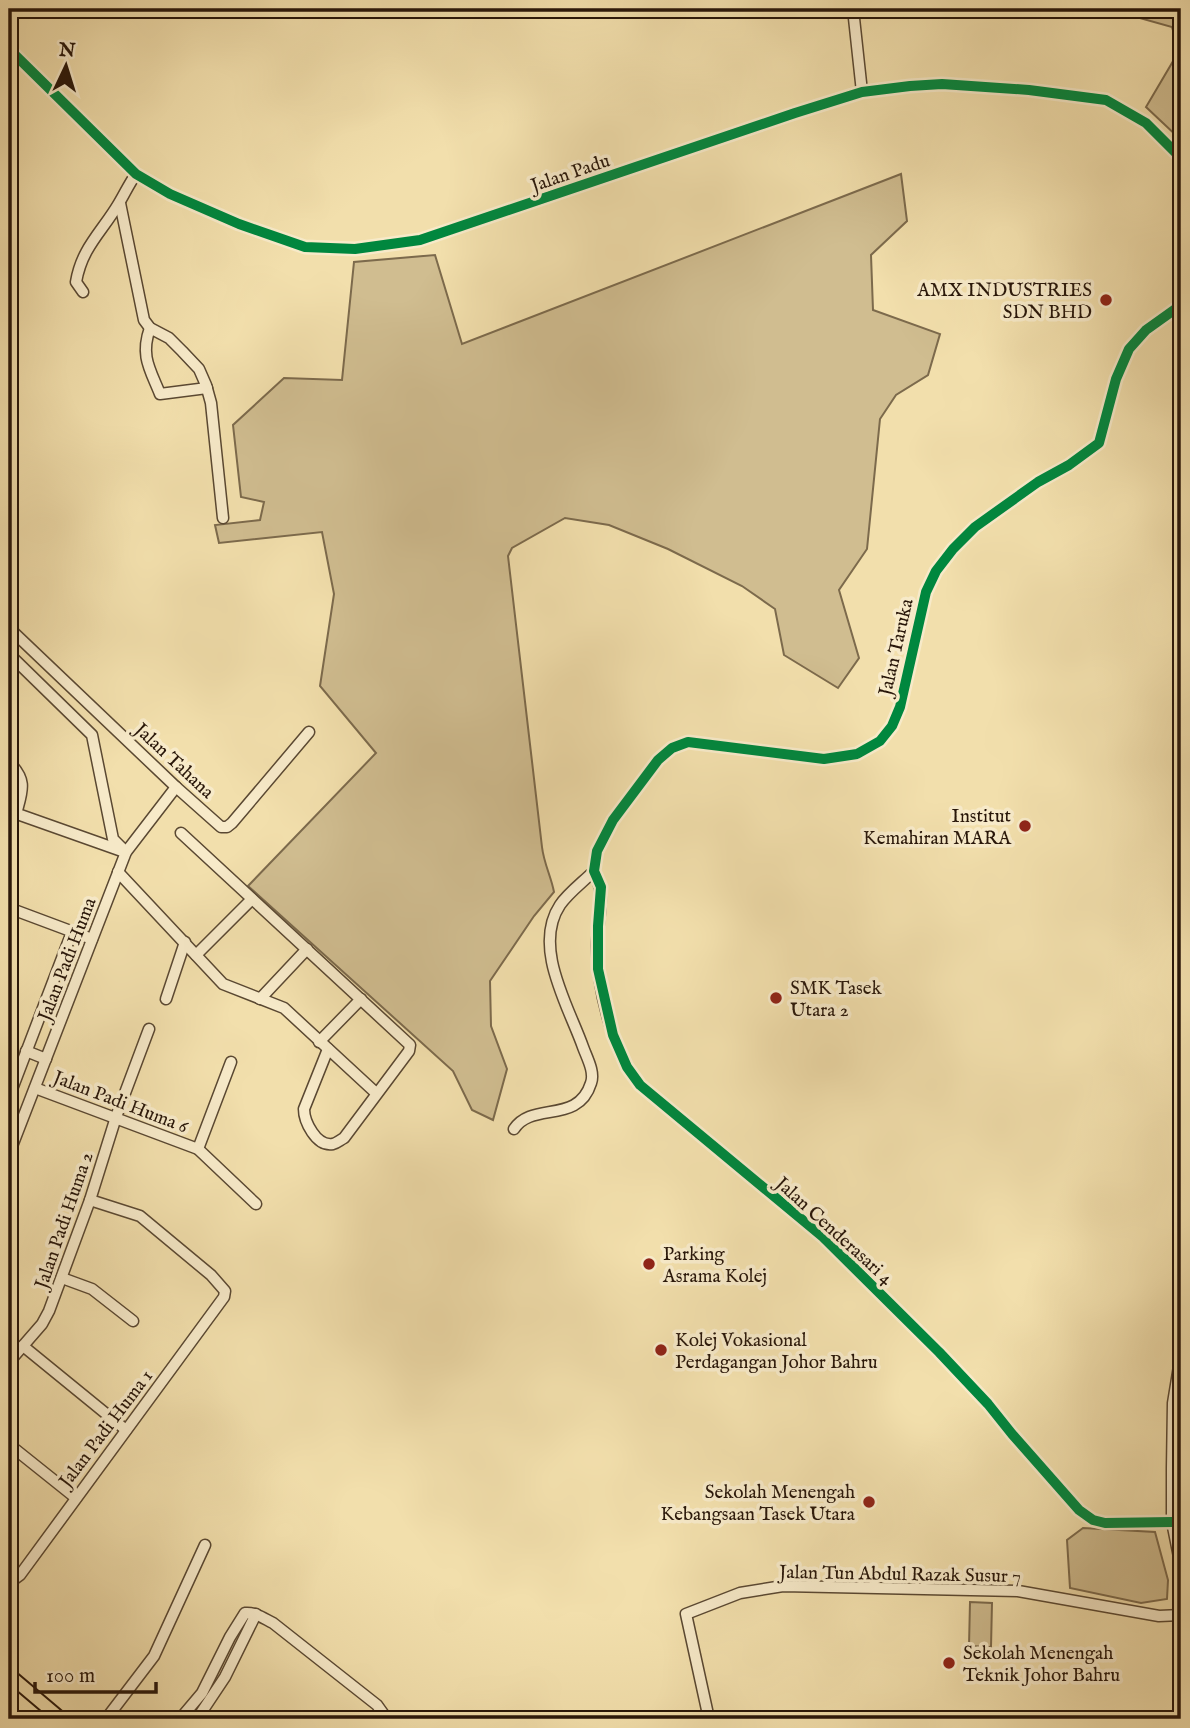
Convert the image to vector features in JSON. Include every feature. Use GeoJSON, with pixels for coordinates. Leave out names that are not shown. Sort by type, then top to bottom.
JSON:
{"type":"FeatureCollection","features":[{"type":"Feature","properties":{"kind":"main road"},"geometry":{"type":"LineString","coordinates":[[9,1675],[61,1719]]}},
{"type":"Feature","properties":{"kind":"street"},"geometry":{"type":"LineString","coordinates":[[853,9],[862,92]]}},
{"type":"Feature","properties":{"kind":"street","name":"Jalan Padu"},"geometry":{"type":"LineString","coordinates":[[9,49],[136,174],[170,194],[239,224],[305,247],[325,249],[381,247],[420,240],[862,92],[942,84],[1097,98],[1106,100],[1146,123],[1181,158]]}},
{"type":"Feature","properties":{"kind":"street"},"geometry":{"type":"LineString","coordinates":[[83,292],[76,282],[80,264],[136,174]]}},
{"type":"Feature","properties":{"kind":"street"},"geometry":{"type":"LineString","coordinates":[[120,202],[144,320],[150,328],[169,338],[199,369],[207,388],[211,403],[223,518]]}},
{"type":"Feature","properties":{"kind":"street","name":"Jalan Taruka"},"geometry":{"type":"LineString","coordinates":[[594,872],[597,851],[612,820],[657,760],[671,748],[688,742],[824,759],[857,754],[880,741],[900,707],[926,592],[936,571],[975,527],[1099,443],[1116,379],[1129,349],[1146,330],[1181,305]]}},
{"type":"Feature","properties":{"kind":"street"},"geometry":{"type":"LineString","coordinates":[[150,328],[144,344],[147,361],[160,394],[207,388]]}},
{"type":"Feature","properties":{"kind":"street","name":"Jalan Tahana"},"geometry":{"type":"LineString","coordinates":[[9,628],[221,827],[232,823],[309,732]]}},
{"type":"Feature","properties":{"kind":"street"},"geometry":{"type":"LineString","coordinates":[[9,654],[92,734],[113,839],[126,852]]}},
{"type":"Feature","properties":{"kind":"street"},"geometry":{"type":"LineString","coordinates":[[9,762],[22,779],[23,790],[12,813],[126,852]]}},
{"type":"Feature","properties":{"kind":"street","name":"Jalan Padi Huma"},"geometry":{"type":"LineString","coordinates":[[9,1154],[126,852],[176,787]]}},
{"type":"Feature","properties":{"kind":"street"},"geometry":{"type":"LineString","coordinates":[[181,833],[390,1024],[410,1047],[344,1138],[332,1144],[324,1142],[310,1130],[304,1119],[304,1109],[328,1049]]}},
{"type":"Feature","properties":{"kind":"street"},"geometry":{"type":"LineString","coordinates":[[118,872],[223,984],[284,1008],[376,1093]]}},
{"type":"Feature","properties":{"kind":"street"},"geometry":{"type":"LineString","coordinates":[[513,1129],[519,1121],[538,1113],[565,1111],[583,1098],[592,1083],[592,1072],[559,990],[551,943],[552,925],[560,905],[594,872]]}},
{"type":"Feature","properties":{"kind":"street","name":"Jalan Cenderasari 4"},"geometry":{"type":"LineString","coordinates":[[594,872],[601,887],[598,969],[613,1035],[627,1067],[639,1085],[823,1237],[956,1370],[1079,1510],[1093,1520],[1105,1523],[1172,1522]]}},
{"type":"Feature","properties":{"kind":"street"},"geometry":{"type":"LineString","coordinates":[[196,955],[252,899]]}},
{"type":"Feature","properties":{"kind":"street"},"geometry":{"type":"LineString","coordinates":[[9,908],[92,939]]}},
{"type":"Feature","properties":{"kind":"street","name":"Jalan Padi Huma"},"geometry":{"type":"LineString","coordinates":[[9,1097],[72,932]]}},
{"type":"Feature","properties":{"kind":"street"},"geometry":{"type":"LineString","coordinates":[[166,999],[185,942]]}},
{"type":"Feature","properties":{"kind":"street"},"geometry":{"type":"LineString","coordinates":[[260,999],[307,949]]}},
{"type":"Feature","properties":{"kind":"street"},"geometry":{"type":"LineString","coordinates":[[319,1042],[361,999]]}},
{"type":"Feature","properties":{"kind":"street","name":"Jalan Padi Huma 2"},"geometry":{"type":"LineString","coordinates":[[9,1362],[42,1324],[62,1278],[116,1117],[149,1029]]}},
{"type":"Feature","properties":{"kind":"street"},"geometry":{"type":"LineString","coordinates":[[26,1051],[46,1059]]}},
{"type":"Feature","properties":{"kind":"street"},"geometry":{"type":"LineString","coordinates":[[198,1149],[231,1062]]}},
{"type":"Feature","properties":{"kind":"street","name":"Jalan Padi Huma 6"},"geometry":{"type":"LineString","coordinates":[[35,1088],[198,1149],[256,1205]]}},
{"type":"Feature","properties":{"kind":"street","name":"Jalan Padi Huma 1"},"geometry":{"type":"LineString","coordinates":[[9,1583],[20,1575],[225,1297],[225,1291],[211,1275],[140,1216],[90,1200]]}},
{"type":"Feature","properties":{"kind":"street"},"geometry":{"type":"LineString","coordinates":[[62,1278],[92,1289],[133,1321]]}},
{"type":"Feature","properties":{"kind":"street"},"geometry":{"type":"LineString","coordinates":[[23,1346],[126,1430]]}},
{"type":"Feature","properties":{"kind":"street"},"geometry":{"type":"LineString","coordinates":[[1180,1357],[1173,1403],[1172,1522],[1181,1567]]}},
{"type":"Feature","properties":{"kind":"street"},"geometry":{"type":"LineString","coordinates":[[16,1450],[76,1498]]}},
{"type":"Feature","properties":{"kind":"street"},"geometry":{"type":"LineString","coordinates":[[106,1719],[154,1656],[205,1545]]}},
{"type":"Feature","properties":{"kind":"street","name":"Jalan Tun Abdul Razak Susur 7"},"geometry":{"type":"LineString","coordinates":[[709,1719],[686,1614],[740,1593],[783,1586],[1018,1591],[1158,1616],[1181,1615]]}},
{"type":"Feature","properties":{"kind":"street"},"geometry":{"type":"LineString","coordinates":[[180,1719],[202,1693],[245,1613],[256,1614],[272,1623],[377,1705],[387,1719]]}},
{"type":"Feature","properties":{"kind":"street"},"geometry":{"type":"LineString","coordinates":[[197,1719],[225,1677],[256,1614]]}},
{"type":"Feature","properties":{"kind":"shaded area"},"geometry":{"type":"Polygon","coordinates":[[[1129,9],[1181,9],[1181,140],[1146,107],[1179,51],[1172,27],[1129,15],[1129,9]]]}},
{"type":"Feature","properties":{"kind":"shaded area"},"geometry":{"type":"Polygon","coordinates":[[[901,174],[907,221],[871,255],[873,310],[940,334],[928,375],[896,395],[880,419],[867,549],[839,590],[859,658],[838,688],[784,655],[775,609],[742,586],[668,549],[609,525],[565,518],[512,548],[508,556],[542,847],[554,892],[534,916],[490,981],[491,1026],[507,1069],[493,1120],[472,1110],[453,1071],[248,886],[376,753],[320,686],[334,594],[322,532],[219,543],[215,525],[260,520],[264,502],[241,497],[233,425],[284,378],[342,380],[354,262],[435,255],[462,344],[901,174]]]}},
{"type":"Feature","properties":{"kind":"shaded area"},"geometry":{"type":"Polygon","coordinates":[[[1083,1528],[1155,1532],[1168,1580],[1167,1599],[1141,1603],[1070,1588],[1067,1540],[1083,1528]]]}},
{"type":"Feature","properties":{"kind":"shaded area"},"geometry":{"type":"Polygon","coordinates":[[[970,1602],[992,1603],[991,1647],[969,1646],[970,1602]]]}},
{"type":"Feature","properties":{"kind":"cycle path"},"geometry":{"type":"LineString","coordinates":[[9,49],[136,174],[170,194],[239,224],[305,247],[355,249],[420,240],[795,113],[862,92],[910,86],[942,84],[1029,90],[1106,100],[1146,123],[1181,158]]}},
{"type":"Feature","properties":{"kind":"cycle path"},"geometry":{"type":"LineString","coordinates":[[1172,1522],[1105,1523],[1093,1520],[1079,1510],[988,1404],[823,1237],[640,1085],[627,1067],[613,1035],[598,969],[601,887],[594,871],[597,851],[613,820],[658,760],[672,748],[688,742],[824,759],[857,754],[880,741],[892,726],[900,707],[926,592],[936,571],[975,527],[1099,443],[1116,379],[1129,349],[1146,330],[1181,305]]}},
{"type":"Feature","properties":{"kind":"place","name":"AMX INDUSTRIES SDN BHD"},"geometry":{"type":"Point","coordinates":[1106,300]}},
{"type":"Feature","properties":{"kind":"place","name":"Institut Kemahiran MARA"},"geometry":{"type":"Point","coordinates":[1025,826]}},
{"type":"Feature","properties":{"kind":"place","name":"SMK Tasek Utara 2"},"geometry":{"type":"Point","coordinates":[776,998]}},
{"type":"Feature","properties":{"kind":"place","name":"Parking Asrama Kolej"},"geometry":{"type":"Point","coordinates":[649,1264]}},
{"type":"Feature","properties":{"kind":"place","name":"Kolej Vokasional Perdagangan Johor Bahru"},"geometry":{"type":"Point","coordinates":[661,1350]}},
{"type":"Feature","properties":{"kind":"place","name":"Sekolah Menengah Kebangsaan Tasek Utara"},"geometry":{"type":"Point","coordinates":[869,1502]}},
{"type":"Feature","properties":{"kind":"place","name":"Sekolah Menengah Teknik Johor Bahru"},"geometry":{"type":"Point","coordinates":[949,1663]}}]}
